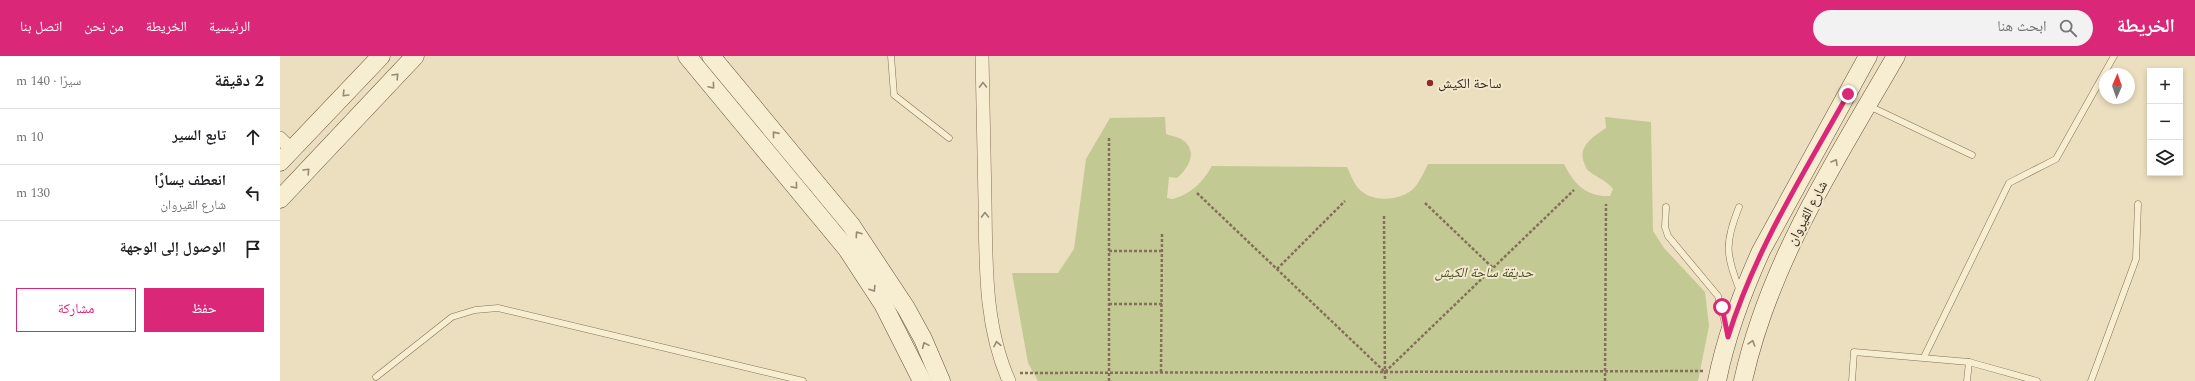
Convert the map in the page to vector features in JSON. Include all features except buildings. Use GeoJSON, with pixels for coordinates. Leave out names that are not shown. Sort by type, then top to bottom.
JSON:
{"type":"FeatureCollection","features":[{"type":"Feature","properties":{"kind":"main road"},"geometry":{"type":"LineString","coordinates":[[284,150],[381,56]]}},
{"type":"Feature","properties":{"kind":"main road"},"geometry":{"type":"LineString","coordinates":[[280,199],[415,56]]}},
{"type":"Feature","properties":{"kind":"main road"},"geometry":{"type":"LineString","coordinates":[[687,56],[847,249],[882,304],[922,381]]}},
{"type":"Feature","properties":{"kind":"main road"},"geometry":{"type":"LineString","coordinates":[[711,56],[851,225],[906,308],[923,339],[941,381]]}},
{"type":"Feature","properties":{"kind":"main road","name":"شارع القيروان"},"geometry":{"type":"LineString","coordinates":[[1718,376],[1728,337],[1742,296],[1761,251],[1868,56]]}},
{"type":"Feature","properties":{"kind":"main road","name":"شارع القيروان"},"geometry":{"type":"LineString","coordinates":[[1743,381],[1759,321],[1782,263],[1814,199],[1896,56]]}},
{"type":"Feature","properties":{"kind":"street"},"geometry":{"type":"LineString","coordinates":[[982,56],[986,263],[990,312],[1000,360],[1008,377]]}},
{"type":"Feature","properties":{"kind":"lane"},"geometry":{"type":"LineString","coordinates":[[891,56],[894,95],[949,138]]}},
{"type":"Feature","properties":{"kind":"lane"},"geometry":{"type":"LineString","coordinates":[[1924,357],[2009,182],[2056,159],[2114,56]]}},
{"type":"Feature","properties":{"kind":"lane"},"geometry":{"type":"LineString","coordinates":[[1868,106],[1972,155]]}},
{"type":"Feature","properties":{"kind":"lane"},"geometry":{"type":"LineString","coordinates":[[2091,381],[2136,259],[2138,204]]}},
{"type":"Feature","properties":{"kind":"lane"},"geometry":{"type":"LineString","coordinates":[[1666,207],[1665,227],[1668,236],[1718,296],[1728,337]]}},
{"type":"Feature","properties":{"kind":"lane"},"geometry":{"type":"LineString","coordinates":[[1739,207],[1732,224],[1728,252],[1729,263],[1742,296]]}},
{"type":"Feature","properties":{"kind":"lane"},"geometry":{"type":"LineString","coordinates":[[376,377],[452,317],[475,310],[498,308],[803,381]]}},
{"type":"Feature","properties":{"kind":"lane"},"geometry":{"type":"LineString","coordinates":[[1852,381],[1854,352],[1969,362],[2037,381]]}},
{"type":"Feature","properties":{"kind":"lane"},"geometry":{"type":"LineString","coordinates":[[1967,381],[1969,362]]}},
{"type":"Feature","properties":{"kind":"path"},"geometry":{"type":"LineString","coordinates":[[1109,136],[1109,381]]}},
{"type":"Feature","properties":{"kind":"path"},"geometry":{"type":"LineString","coordinates":[[1385,372],[1574,190]]}},
{"type":"Feature","properties":{"kind":"path"},"geometry":{"type":"LineString","coordinates":[[1197,193],[1385,372]]}},
{"type":"Feature","properties":{"kind":"path"},"geometry":{"type":"LineString","coordinates":[[1277,269],[1345,201]]}},
{"type":"Feature","properties":{"kind":"path"},"geometry":{"type":"LineString","coordinates":[[1424,203],[1493,268]]}},
{"type":"Feature","properties":{"kind":"path"},"geometry":{"type":"LineString","coordinates":[[1605,381],[1606,204]]}},
{"type":"Feature","properties":{"kind":"path"},"geometry":{"type":"LineString","coordinates":[[1384,216],[1385,381]]}},
{"type":"Feature","properties":{"kind":"path"},"geometry":{"type":"LineString","coordinates":[[1161,372],[1162,234]]}},
{"type":"Feature","properties":{"kind":"path"},"geometry":{"type":"LineString","coordinates":[[1109,251],[1162,251]]}},
{"type":"Feature","properties":{"kind":"path"},"geometry":{"type":"LineString","coordinates":[[1109,304],[1162,304]]}},
{"type":"Feature","properties":{"kind":"path"},"geometry":{"type":"LineString","coordinates":[[1008,377],[1109,372],[1605,371],[1718,376]]}},
{"type":"Feature","properties":{"kind":"green space","name":"حديقة ساحة الكيش"},"geometry":{"type":"Polygon","coordinates":[[[1165,117],[1166,134],[1182,140],[1188,146],[1191,155],[1185,170],[1177,178],[1169,177],[1167,198],[1173,199],[1191,191],[1196,187],[1212,166],[1347,167],[1356,186],[1363,193],[1385,199],[1406,194],[1412,190],[1419,181],[1428,164],[1564,164],[1572,178],[1582,188],[1594,194],[1610,196],[1613,189],[1586,168],[1583,159],[1584,148],[1591,139],[1606,128],[1605,117],[1651,122],[1653,231],[1664,248],[1705,292],[1709,326],[1698,381],[1038,381],[1028,363],[1012,273],[1058,273],[1074,249],[1086,159],[1110,118],[1165,117]]]}},
{"type":"Feature","properties":{"kind":"place","name":"ساحة الكيش"},"geometry":{"type":"Point","coordinates":[1430,83]}},
{"type":"Feature","properties":{"kind":"route"},"geometry":{"type":"LineString","coordinates":[[1722,307],[1728,337],[1748,279],[1761,251],[1848,94]]}}]}
